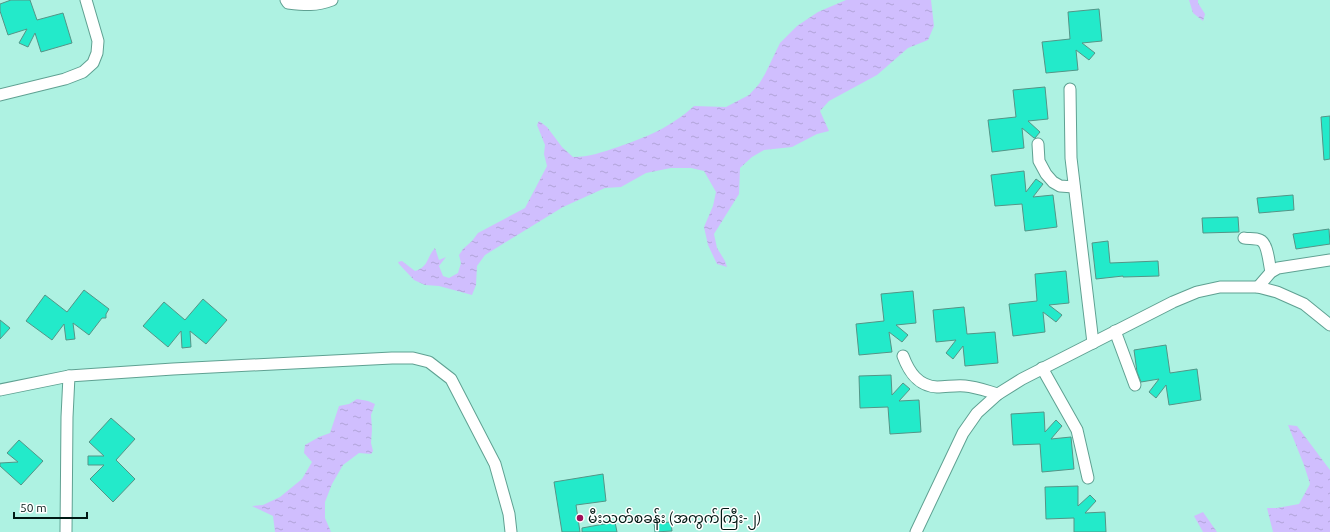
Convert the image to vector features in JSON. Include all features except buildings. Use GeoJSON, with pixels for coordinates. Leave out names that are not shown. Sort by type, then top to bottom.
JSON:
{"type":"FeatureCollection","features":[{"type":"Feature","properties":{"kind":"street"},"geometry":{"type":"LineString","coordinates":[[0,95],[65,79],[83,72],[93,63],[97,53],[98,41],[86,0]]}},
{"type":"Feature","properties":{"kind":"street"},"geometry":{"type":"LineString","coordinates":[[286,0],[288,3],[308,5],[325,3],[332,0]]}},
{"type":"Feature","properties":{"kind":"street"},"geometry":{"type":"LineString","coordinates":[[1070,89],[1071,158],[1093,343]]}},
{"type":"Feature","properties":{"kind":"street"},"geometry":{"type":"LineString","coordinates":[[1038,144],[1039,161],[1046,174],[1053,182],[1060,186],[1074,187]]}},
{"type":"Feature","properties":{"kind":"street"},"geometry":{"type":"LineString","coordinates":[[1244,238],[1260,240],[1263,243],[1266,248],[1271,272]]}},
{"type":"Feature","properties":{"kind":"street"},"geometry":{"type":"LineString","coordinates":[[1258,287],[1271,272],[1278,268],[1330,260]]}},
{"type":"Feature","properties":{"kind":"street"},"geometry":{"type":"LineString","coordinates":[[916,532],[963,433],[977,413],[998,394],[1042,368],[1173,302],[1197,292],[1220,287],[1258,287],[1277,292],[1304,304],[1330,325]]}},
{"type":"Feature","properties":{"kind":"street"},"geometry":{"type":"LineString","coordinates":[[1115,331],[1135,385]]}},
{"type":"Feature","properties":{"kind":"street"},"geometry":{"type":"LineString","coordinates":[[903,356],[908,368],[916,379],[925,385],[937,387],[952,385],[967,386],[998,394]]}},
{"type":"Feature","properties":{"kind":"street"},"geometry":{"type":"LineString","coordinates":[[0,390],[69,376],[173,369],[392,358],[413,358],[429,362],[451,379],[495,464],[509,514],[511,532]]}},
{"type":"Feature","properties":{"kind":"street"},"geometry":{"type":"LineString","coordinates":[[1042,368],[1077,430],[1088,478]]}},
{"type":"Feature","properties":{"kind":"street"},"geometry":{"type":"LineString","coordinates":[[66,532],[67,417],[69,376]]}},
{"type":"Feature","properties":{"kind":"water"},"geometry":{"type":"Polygon","coordinates":[[[846,0],[931,0],[934,26],[928,40],[908,48],[877,75],[829,101],[820,111],[829,131],[817,134],[792,147],[764,150],[752,157],[740,168],[739,194],[714,234],[717,248],[727,267],[717,264],[708,245],[704,227],[713,206],[716,192],[704,171],[691,168],[671,168],[646,173],[621,187],[605,188],[563,207],[485,255],[477,266],[476,285],[472,295],[439,286],[425,285],[414,280],[399,264],[398,262],[402,261],[415,271],[420,269],[423,267],[435,248],[439,260],[446,257],[439,266],[443,276],[449,278],[458,273],[461,263],[459,255],[478,233],[525,208],[547,166],[544,154],[545,145],[537,125],[539,121],[547,127],[562,147],[573,157],[579,157],[607,151],[649,135],[667,126],[694,106],[726,107],[749,95],[759,84],[780,43],[797,26],[818,12],[846,0]]]}},
{"type":"Feature","properties":{"kind":"water"},"geometry":{"type":"Polygon","coordinates":[[[1189,0],[1198,0],[1198,3],[1205,14],[1203,21],[1193,13],[1189,0]]]}},
{"type":"Feature","properties":{"kind":"water"},"geometry":{"type":"Polygon","coordinates":[[[357,399],[375,404],[371,415],[371,443],[373,451],[371,454],[359,453],[343,465],[332,484],[325,502],[325,518],[331,532],[275,532],[273,516],[252,506],[263,505],[280,497],[302,479],[312,462],[304,453],[305,445],[330,433],[339,406],[349,404],[357,399]]]}},
{"type":"Feature","properties":{"kind":"water"},"geometry":{"type":"Polygon","coordinates":[[[1288,425],[1297,426],[1330,470],[1330,532],[1273,532],[1267,508],[1277,508],[1299,504],[1310,484],[1288,425]]]}},
{"type":"Feature","properties":{"kind":"water"},"geometry":{"type":"Polygon","coordinates":[[[1203,512],[1217,532],[1203,532],[1194,516],[1203,512]]]}},
{"type":"Feature","properties":{"kind":"place","name":"မီးသတ်စခန်း (အကွက်ကြီး-၂)"},"geometry":{"type":"Point","coordinates":[580,518]}}]}
